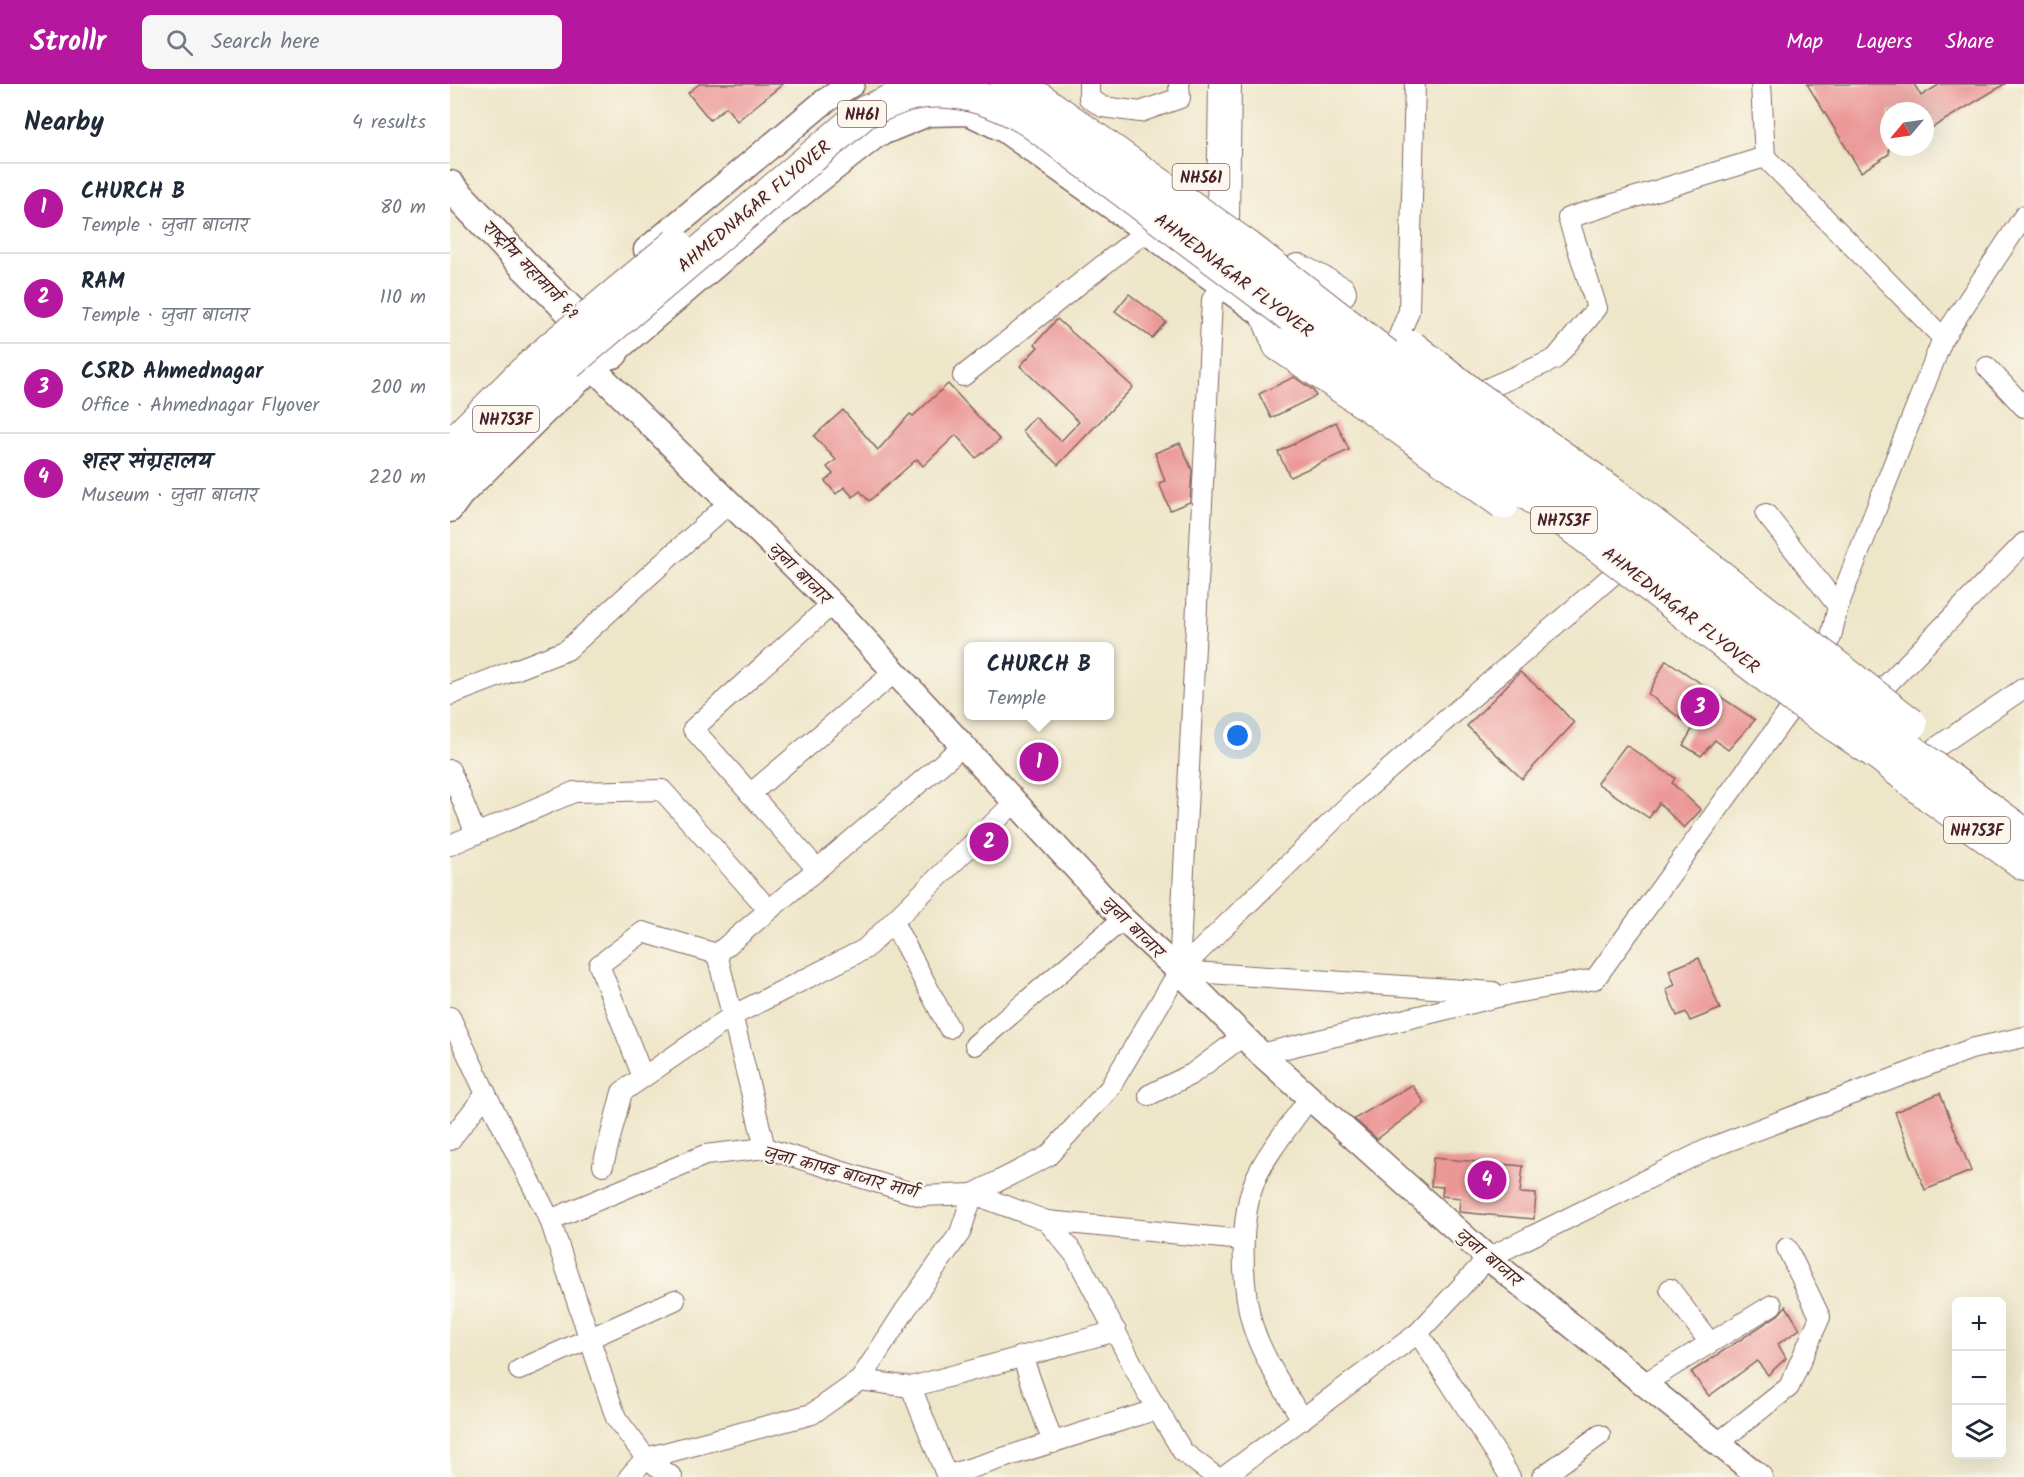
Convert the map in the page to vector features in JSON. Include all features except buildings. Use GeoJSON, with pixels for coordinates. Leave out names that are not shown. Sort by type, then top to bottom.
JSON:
{"type":"FeatureCollection","features":[{"type":"Feature","properties":{"kind":"highway","name":"AHMEDNAGAR FLYOVER"},"geometry":{"type":"LineString","coordinates":[[450,479],[575,345],[842,108],[860,93],[880,84]]}},
{"type":"Feature","properties":{"kind":"highway","name":"AHMEDNAGAR FLYOVER"},"geometry":{"type":"LineString","coordinates":[[1007,84],[1040,99],[1248,247],[1447,402],[1805,673],[1939,787],[2024,864]]}},
{"type":"Feature","properties":{"kind":"highway","name":"NH561"},"geometry":{"type":"LineString","coordinates":[[1204,84],[1211,203],[1208,275]]}},
{"type":"Feature","properties":{"kind":"highway"},"geometry":{"type":"LineString","coordinates":[[1211,203],[1225,84]]}},
{"type":"Feature","properties":{"kind":"highway","name":"AHMEDNAGAR FLYOVER"},"geometry":{"type":"LineString","coordinates":[[450,446],[521,375],[575,345],[865,112],[905,96],[936,90],[969,94],[1004,106],[1030,121],[1208,275],[1615,559],[1797,700],[1882,757],[2024,834]]}},
{"type":"Feature","properties":{"kind":"highway"},"geometry":{"type":"LineString","coordinates":[[1274,331],[1899,794],[1939,787],[1934,741],[1609,490],[1471,393],[1340,292],[1298,270]]}},
{"type":"Feature","properties":{"kind":"main road","name":"राष्ट्रीय महामार्ग ६१"},"geometry":{"type":"LineString","coordinates":[[450,186],[575,345]]}},
{"type":"Feature","properties":{"kind":"street"},"geometry":{"type":"LineString","coordinates":[[450,510],[461,495],[533,423],[575,345],[739,174],[825,101],[852,84]]}},
{"type":"Feature","properties":{"kind":"street"},"geometry":{"type":"LineString","coordinates":[[1040,84],[1211,203],[2024,818]]}},
{"type":"Feature","properties":{"kind":"street"},"geometry":{"type":"LineString","coordinates":[[1089,84],[1089,98],[1102,107],[1140,112],[1179,98],[1179,84]]}},
{"type":"Feature","properties":{"kind":"street"},"geometry":{"type":"LineString","coordinates":[[1396,343],[1409,311],[1416,84]]}},
{"type":"Feature","properties":{"kind":"street"},"geometry":{"type":"LineString","coordinates":[[1761,84],[1765,157],[1943,338]]}},
{"type":"Feature","properties":{"kind":"street"},"geometry":{"type":"LineString","coordinates":[[450,430],[575,345],[775,215],[877,135],[927,114],[969,113],[1005,130],[1057,165],[1145,232],[1208,275],[1274,331],[1479,472],[2024,878]]}},
{"type":"Feature","properties":{"kind":"street"},"geometry":{"type":"LineString","coordinates":[[1468,397],[1555,359],[1597,308],[1568,218],[1765,157]]}},
{"type":"Feature","properties":{"kind":"street"},"geometry":{"type":"LineString","coordinates":[[1261,1054],[1514,993],[1595,979],[1792,707],[1831,637],[1838,606],[1943,338],[2024,216]]}},
{"type":"Feature","properties":{"kind":"street"},"geometry":{"type":"LineString","coordinates":[[963,376],[1145,232]]}},
{"type":"Feature","properties":{"kind":"street"},"geometry":{"type":"LineString","coordinates":[[1179,971],[1208,275]]}},
{"type":"Feature","properties":{"kind":"street","name":"जुना बाजार"},"geometry":{"type":"LineString","coordinates":[[575,345],[729,504],[832,604],[1123,919],[1179,971],[1261,1054],[1488,1258],[1760,1477]]}},
{"type":"Feature","properties":{"kind":"street"},"geometry":{"type":"LineString","coordinates":[[1987,367],[2024,407]]}},
{"type":"Feature","properties":{"kind":"street"},"geometry":{"type":"LineString","coordinates":[[450,695],[567,650],[729,504]]}},
{"type":"Feature","properties":{"kind":"street"},"geometry":{"type":"LineString","coordinates":[[1766,514],[1838,606]]}},
{"type":"Feature","properties":{"kind":"street"},"geometry":{"type":"LineString","coordinates":[[1871,701],[2024,543]]}},
{"type":"Feature","properties":{"kind":"street"},"geometry":{"type":"LineString","coordinates":[[629,1477],[646,1458],[812,1414],[860,1380],[906,1309],[960,1233],[973,1194],[1048,1156],[1109,1089],[1179,971],[1356,798],[1614,574]]}},
{"type":"Feature","properties":{"kind":"street"},"geometry":{"type":"LineString","coordinates":[[817,869],[693,729],[832,604]]}},
{"type":"Feature","properties":{"kind":"street"},"geometry":{"type":"LineString","coordinates":[[750,794],[895,672]]}},
{"type":"Feature","properties":{"kind":"street"},"geometry":{"type":"LineString","coordinates":[[1934,749],[2024,688]]}},
{"type":"Feature","properties":{"kind":"street"},"geometry":{"type":"LineString","coordinates":[[717,954],[963,746]]}},
{"type":"Feature","properties":{"kind":"street"},"geometry":{"type":"LineString","coordinates":[[450,770],[476,834]]}},
{"type":"Feature","properties":{"kind":"street"},"geometry":{"type":"LineString","coordinates":[[450,845],[574,792],[662,790],[769,910]]}},
{"type":"Feature","properties":{"kind":"street"},"geometry":{"type":"LineString","coordinates":[[603,1165],[622,1092],[732,1016],[865,950],[1015,802]]}},
{"type":"Feature","properties":{"kind":"street"},"geometry":{"type":"LineString","coordinates":[[975,1045],[1123,919]]}},
{"type":"Feature","properties":{"kind":"street"},"geometry":{"type":"LineString","coordinates":[[893,922],[949,1028]]}},
{"type":"Feature","properties":{"kind":"street"},"geometry":{"type":"LineString","coordinates":[[643,1077],[599,964],[643,932],[717,954]]}},
{"type":"Feature","properties":{"kind":"street"},"geometry":{"type":"LineString","coordinates":[[717,954],[765,1148]]}},
{"type":"Feature","properties":{"kind":"street"},"geometry":{"type":"LineString","coordinates":[[1179,971],[1514,993]]}},
{"type":"Feature","properties":{"kind":"street"},"geometry":{"type":"LineString","coordinates":[[450,1017],[550,1220],[616,1418],[646,1458],[672,1477]]}},
{"type":"Feature","properties":{"kind":"street"},"geometry":{"type":"LineString","coordinates":[[1149,1095],[1192,1074],[1243,1036]]}},
{"type":"Feature","properties":{"kind":"street"},"geometry":{"type":"LineString","coordinates":[[1224,1477],[1418,1333],[1488,1258],[1710,1148],[1971,1048],[2024,1037]]}},
{"type":"Feature","properties":{"kind":"street"},"geometry":{"type":"LineString","coordinates":[[450,1140],[486,1094]]}},
{"type":"Feature","properties":{"kind":"street"},"geometry":{"type":"LineString","coordinates":[[1302,1420],[1267,1359],[1253,1326],[1245,1280],[1243,1239],[1246,1210],[1256,1178],[1310,1098]]}},
{"type":"Feature","properties":{"kind":"street","name":"जुना कापड बाजार मार्ग"},"geometry":{"type":"LineString","coordinates":[[550,1220],[705,1155],[765,1148],[921,1196],[973,1194],[1047,1221],[1243,1239]]}},
{"type":"Feature","properties":{"kind":"street"},"geometry":{"type":"LineString","coordinates":[[1047,1221],[1076,1256],[1183,1452],[1216,1477]]}},
{"type":"Feature","properties":{"kind":"street"},"geometry":{"type":"LineString","coordinates":[[1718,1443],[1789,1387],[1820,1317],[1787,1248]]}},
{"type":"Feature","properties":{"kind":"street"},"geometry":{"type":"LineString","coordinates":[[1670,1288],[1710,1343]]}},
{"type":"Feature","properties":{"kind":"street"},"geometry":{"type":"LineString","coordinates":[[519,1370],[675,1300]]}},
{"type":"Feature","properties":{"kind":"street"},"geometry":{"type":"LineString","coordinates":[[1645,1383],[1772,1305]]}},
{"type":"Feature","properties":{"kind":"street"},"geometry":{"type":"LineString","coordinates":[[860,1380],[911,1387],[1116,1331]]}},
{"type":"Feature","properties":{"kind":"street"},"geometry":{"type":"LineString","coordinates":[[1418,1333],[1510,1477]]}},
{"type":"Feature","properties":{"kind":"street"},"geometry":{"type":"LineString","coordinates":[[1022,1356],[1053,1443]]}},
{"type":"Feature","properties":{"kind":"street"},"geometry":{"type":"LineString","coordinates":[[911,1387],[947,1477],[1158,1409]]}},
{"type":"Feature","properties":{"kind":"street"},"geometry":{"type":"LineString","coordinates":[[1542,1477],[1600,1435]]}},
{"type":"Feature","properties":{"kind":"place","name":"CSRD Ahmednagar"},"geometry":{"type":"Point","coordinates":[1700,707]}},
{"type":"Feature","properties":{"kind":"place","name":"CHURCH B"},"geometry":{"type":"Point","coordinates":[1039,762]}},
{"type":"Feature","properties":{"kind":"place","name":"RAM"},"geometry":{"type":"Point","coordinates":[989,842]}},
{"type":"Feature","properties":{"kind":"place","name":"शहर संग्रहालय"},"geometry":{"type":"Point","coordinates":[1487,1180]}}]}
